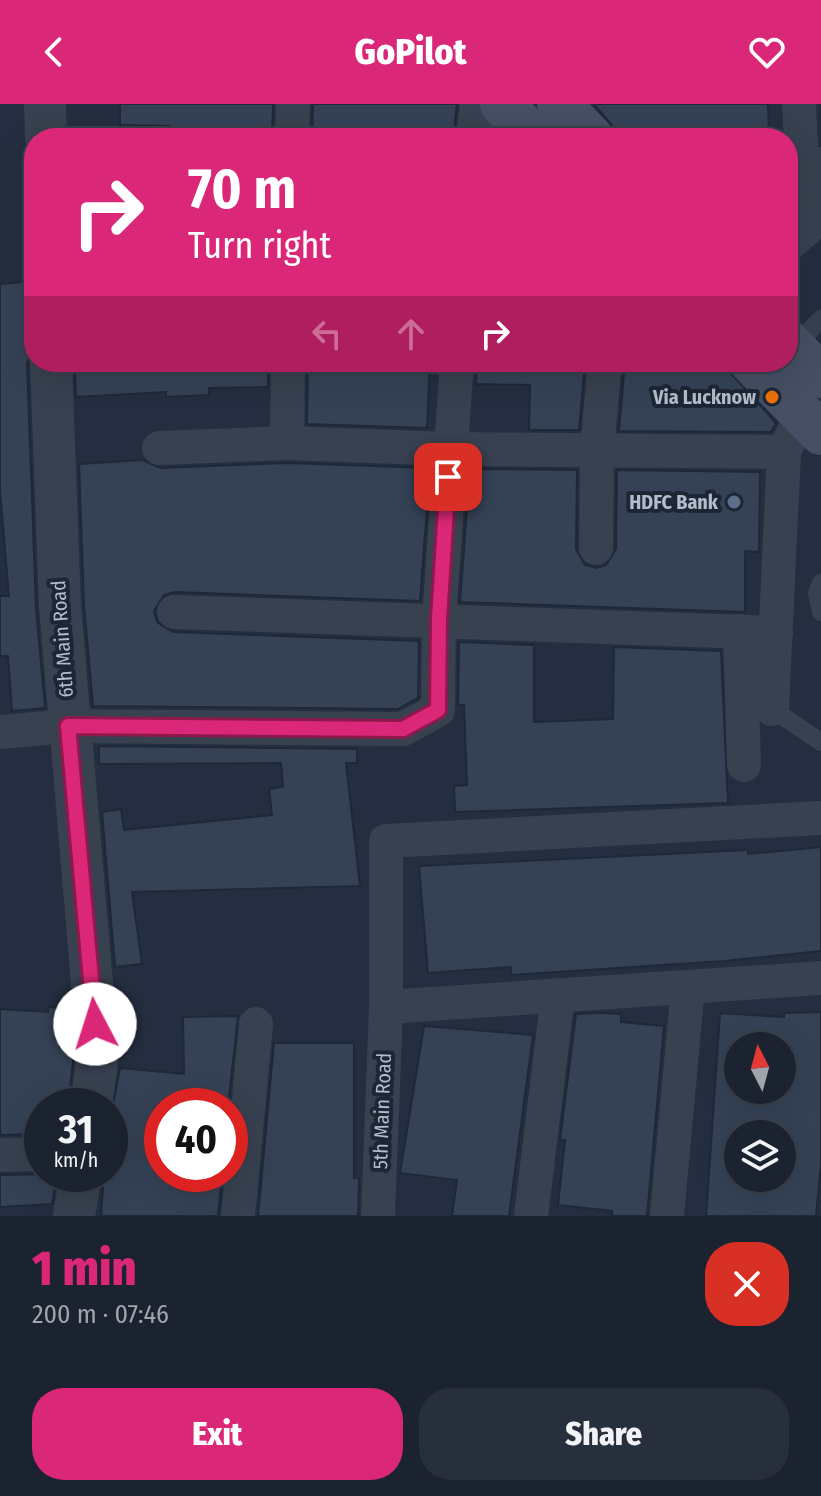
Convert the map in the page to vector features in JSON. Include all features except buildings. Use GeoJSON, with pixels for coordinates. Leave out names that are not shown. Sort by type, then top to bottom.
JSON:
{"type":"FeatureCollection","features":[{"type":"Feature","properties":{"kind":"main road"},"geometry":{"type":"LineString","coordinates":[[502,104],[525,128]]}},
{"type":"Feature","properties":{"kind":"main road"},"geometry":{"type":"LineString","coordinates":[[559,104],[582,128]]}},
{"type":"Feature","properties":{"kind":"main road"},"geometry":{"type":"LineString","coordinates":[[776,372],[804,383]]}},
{"type":"Feature","properties":{"kind":"street"},"geometry":{"type":"LineString","coordinates":[[45,104],[46,128]]}},
{"type":"Feature","properties":{"kind":"street"},"geometry":{"type":"LineString","coordinates":[[292,128],[293,104]]}},
{"type":"Feature","properties":{"kind":"street"},"geometry":{"type":"LineString","coordinates":[[474,128],[477,104]]}},
{"type":"Feature","properties":{"kind":"street"},"geometry":{"type":"LineString","coordinates":[[799,104],[804,205]]}},
{"type":"Feature","properties":{"kind":"street","name":"6th Main Road"},"geometry":{"type":"LineString","coordinates":[[51,372],[68,726],[98,1054],[93,1088]]}},
{"type":"Feature","properties":{"kind":"street"},"geometry":{"type":"LineString","coordinates":[[287,443],[288,372]]}},
{"type":"Feature","properties":{"kind":"street"},"geometry":{"type":"LineString","coordinates":[[0,732],[68,726],[403,729],[438,710],[439,619],[456,372]]}},
{"type":"Feature","properties":{"kind":"street"},"geometry":{"type":"LineString","coordinates":[[596,548],[597,449],[604,372]]}},
{"type":"Feature","properties":{"kind":"street"},"geometry":{"type":"LineString","coordinates":[[159,448],[287,443],[450,449],[597,449],[804,383],[776,633],[772,709]]}},
{"type":"Feature","properties":{"kind":"street"},"geometry":{"type":"LineString","coordinates":[[174,612],[776,633]]}},
{"type":"Feature","properties":{"kind":"street"},"geometry":{"type":"LineString","coordinates":[[740,631],[744,765]]}},
{"type":"Feature","properties":{"kind":"street","name":"5th Main Road"},"geometry":{"type":"LineString","coordinates":[[378,1216],[386,1007],[386,841],[821,818]]}},
{"type":"Feature","properties":{"kind":"street"},"geometry":{"type":"LineString","coordinates":[[386,1007],[821,978]]}},
{"type":"Feature","properties":{"kind":"street"},"geometry":{"type":"LineString","coordinates":[[667,1216],[688,987]]}},
{"type":"Feature","properties":{"kind":"street"},"geometry":{"type":"LineString","coordinates":[[531,1216],[558,995]]}},
{"type":"Feature","properties":{"kind":"street"},"geometry":{"type":"LineString","coordinates":[[238,1216],[256,1024]]}},
{"type":"Feature","properties":{"kind":"street"},"geometry":{"type":"LineString","coordinates":[[0,1155],[24,1154]]}},
{"type":"Feature","properties":{"kind":"street"},"geometry":{"type":"LineString","coordinates":[[74,1216],[78,1192]]}},
{"type":"Feature","properties":{"kind":"lane"},"geometry":{"type":"LineString","coordinates":[[821,583],[817,593],[821,612]]}},
{"type":"Feature","properties":{"kind":"lane"},"geometry":{"type":"LineString","coordinates":[[772,709],[821,742]]}},
{"type":"Feature","properties":{"kind":"place","name":"Via Lucknow"},"geometry":{"type":"Point","coordinates":[772,397]}},
{"type":"Feature","properties":{"kind":"place","name":"HDFC Bank"},"geometry":{"type":"Point","coordinates":[734,502]}},
{"type":"Feature","properties":{"kind":"route"},"geometry":{"type":"LineString","coordinates":[[95,1024],[68,726],[403,729],[438,710],[439,619],[448,477]]}}]}
